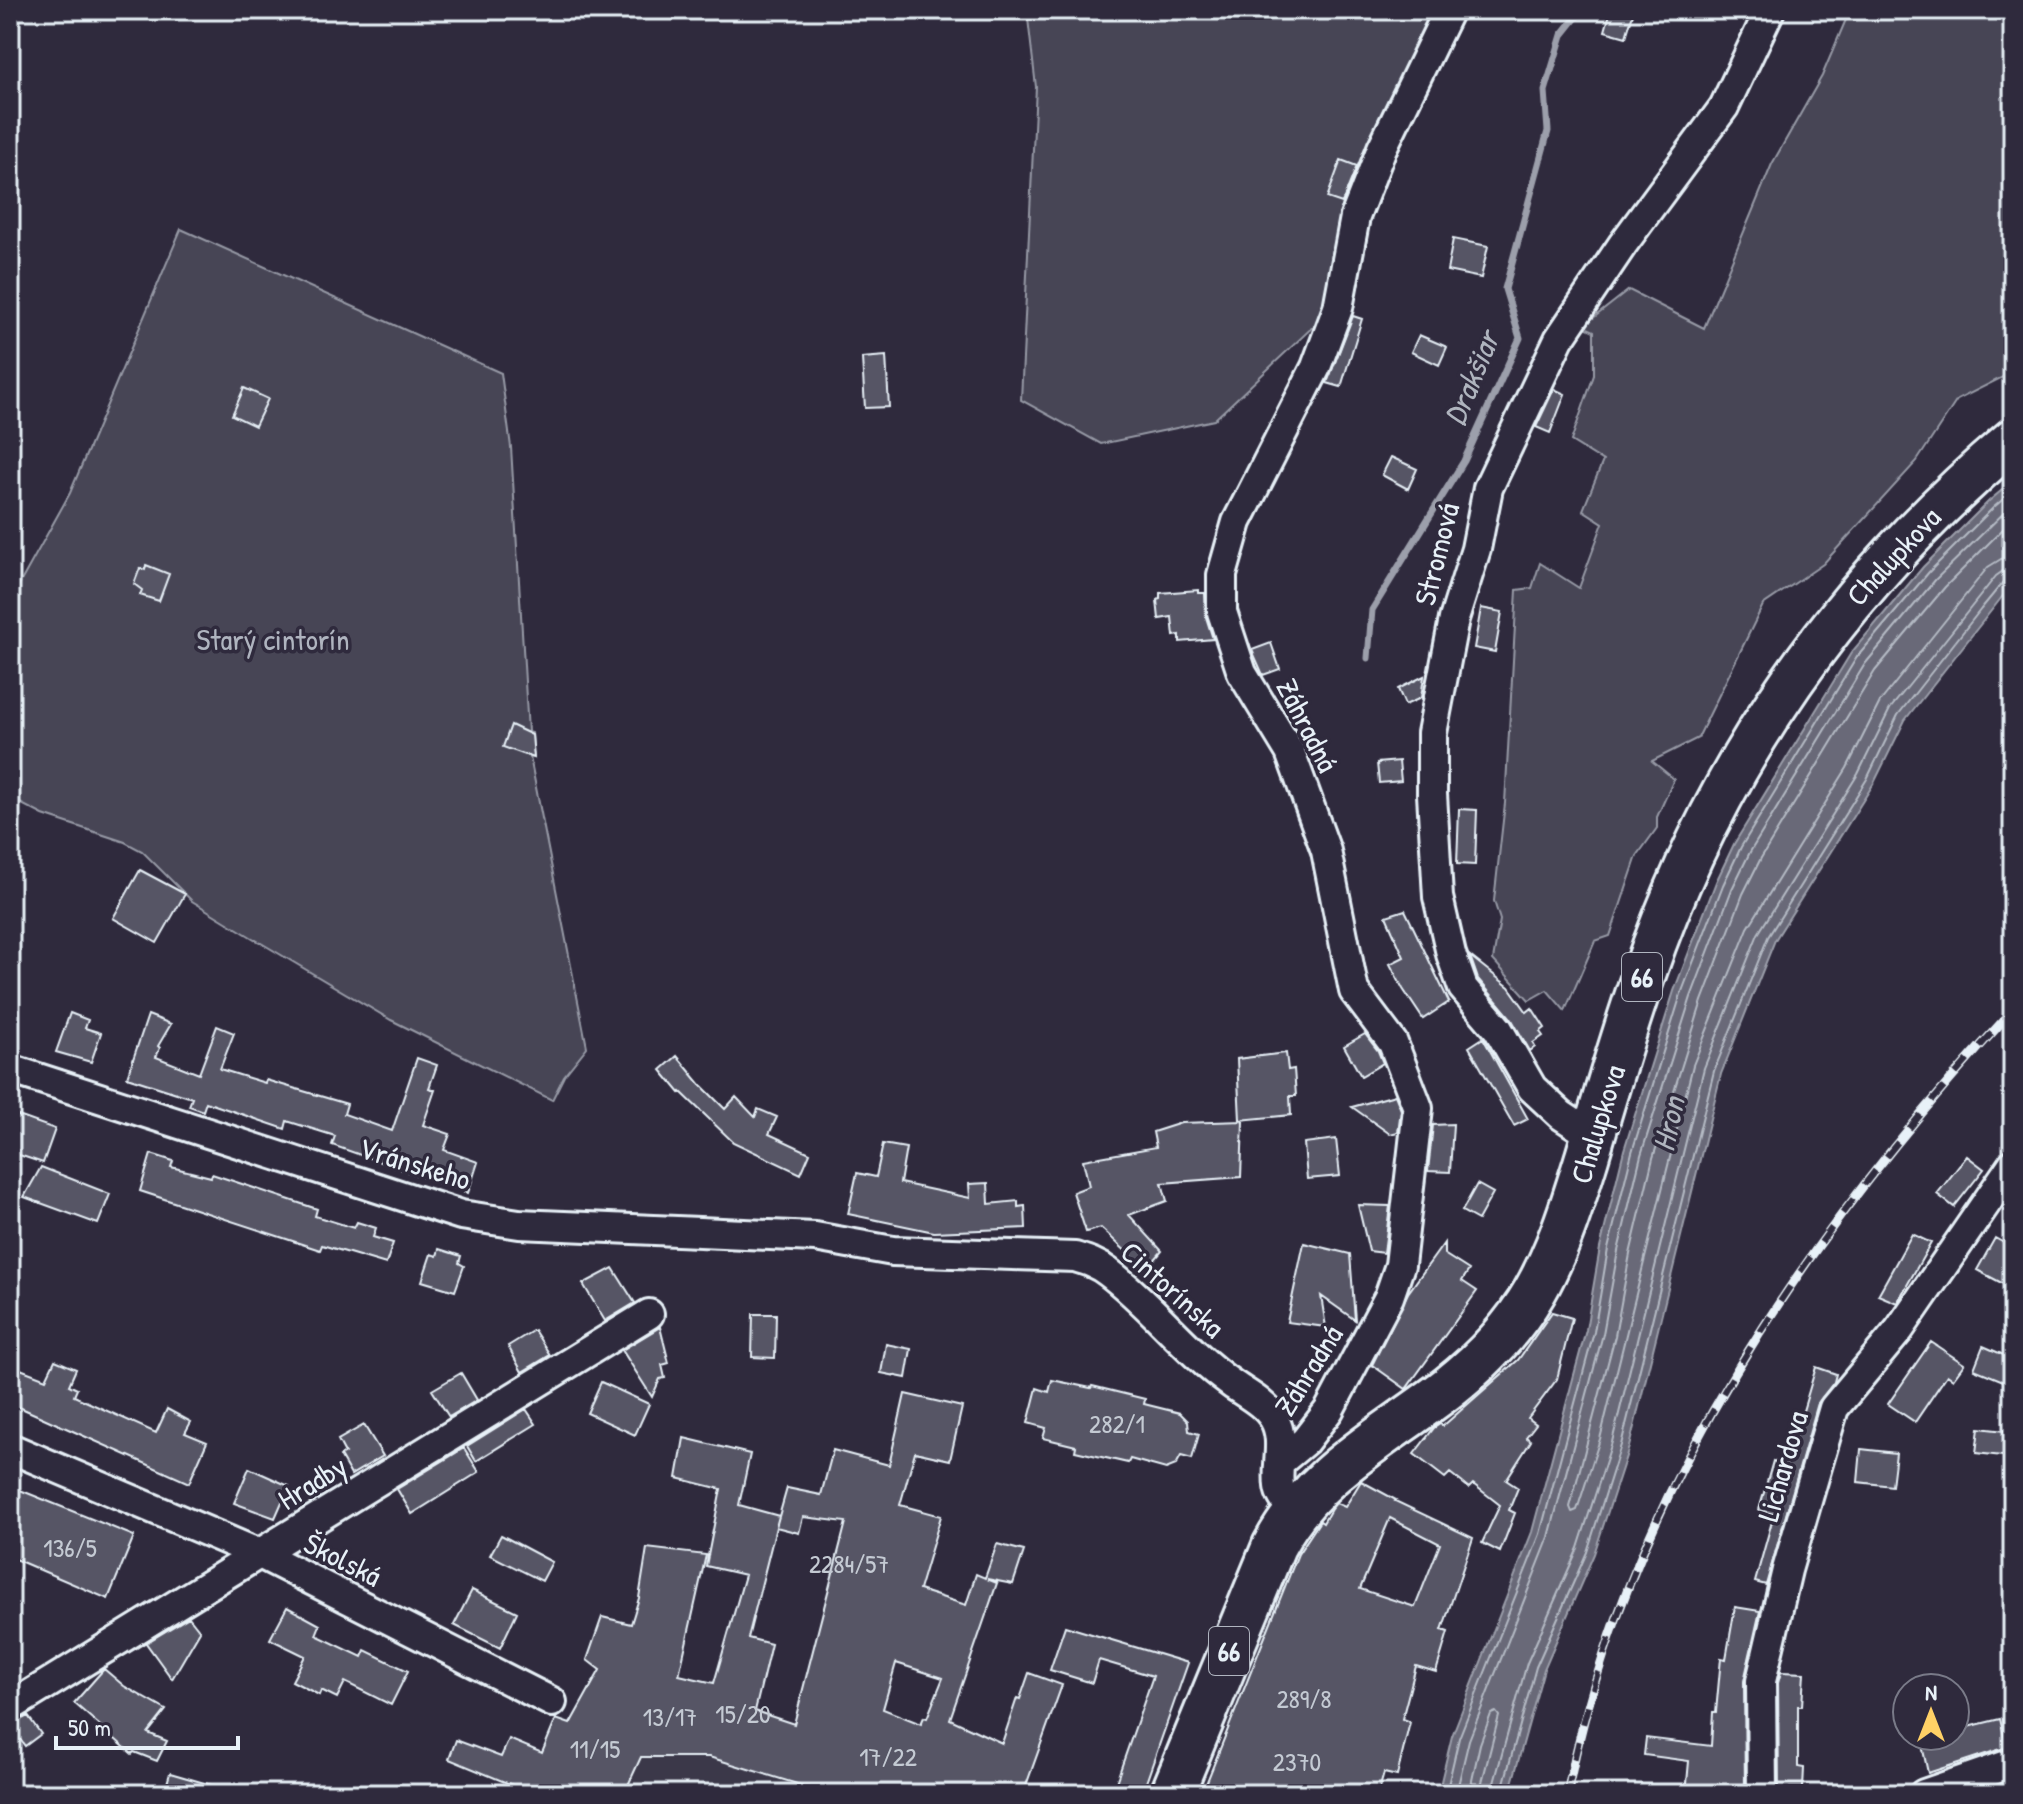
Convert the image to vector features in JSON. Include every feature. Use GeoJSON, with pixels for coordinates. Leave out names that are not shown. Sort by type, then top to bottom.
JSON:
{"type":"FeatureCollection","features":[{"type":"Feature","properties":{"kind":"main road","name":"Chalupkova"},"geometry":{"type":"LineString","coordinates":[[1172,1794],[1274,1546],[1294,1512],[1334,1469],[1448,1388],[1498,1343],[1530,1298],[1564,1228],[1664,920],[1699,841],[1761,728],[1814,648],[1872,575],[1952,494],[2013,440]]}},
{"type":"Feature","properties":{"kind":"street","name":"Záhradná"},"geometry":{"type":"LineString","coordinates":[[1281,1461],[1305,1441],[1329,1410],[1389,1297],[1400,1265],[1418,1108],[1393,1043],[1354,991],[1326,851],[1290,752],[1242,673],[1222,612],[1222,575],[1237,522],[1316,367],[1338,308],[1355,217],[1382,148],[1449,10]]}},
{"type":"Feature","properties":{"kind":"street","name":"Stromová"},"geometry":{"type":"LineString","coordinates":[[1593,1136],[1561,1115],[1532,1088],[1498,1029],[1463,988],[1451,954],[1438,897],[1432,733],[1454,619],[1476,549],[1488,488],[1559,339],[1623,244],[1724,107],[1770,10]]}},
{"type":"Feature","properties":{"kind":"street","name":"Vránskeho"},"geometry":{"type":"LineString","coordinates":[[10,1069],[461,1215],[519,1224],[815,1237]]}},
{"type":"Feature","properties":{"kind":"street","name":"Lichardova"},"geometry":{"type":"LineString","coordinates":[[1762,1794],[1761,1681],[1787,1570],[1834,1408],[1899,1330],[2013,1164]]}},
{"type":"Feature","properties":{"kind":"street","name":"Cintorínska"},"geometry":{"type":"LineString","coordinates":[[815,1237],[893,1251],[1075,1257],[1093,1262],[1110,1273],[1176,1338],[1219,1375],[1260,1403],[1274,1419],[1280,1440],[1278,1484],[1281,1495],[1294,1512]]}},
{"type":"Feature","properties":{"kind":"street","name":"Hradby"},"geometry":{"type":"LineString","coordinates":[[10,1707],[649,1314]]}},
{"type":"Feature","properties":{"kind":"street","name":"Školská"},"geometry":{"type":"LineString","coordinates":[[10,1448],[260,1554],[552,1702]]}},
{"type":"Feature","properties":{"kind":"street"},"geometry":{"type":"LineString","coordinates":[[1924,1794],[2013,1763]]}},
{"type":"Feature","properties":{"kind":"shaded area"},"geometry":{"type":"Polygon","coordinates":[[[647,1737],[830,1794],[624,1794],[647,1737]]]}},
{"type":"Feature","properties":{"kind":"green space"},"geometry":{"type":"Polygon","coordinates":[[[1027,10],[1434,10],[1318,322],[1214,420],[1101,444],[1021,400],[1036,87],[1027,10]]]}},
{"type":"Feature","properties":{"kind":"green space"},"geometry":{"type":"Polygon","coordinates":[[[1850,10],[2013,10],[2013,372],[1957,400],[1917,461],[1823,564],[1763,605],[1698,738],[1652,761],[1674,779],[1657,817],[1657,828],[1637,856],[1610,936],[1595,941],[1565,1011],[1547,990],[1529,1000],[1493,960],[1500,920],[1494,901],[1505,803],[1517,590],[1532,588],[1540,563],[1579,588],[1603,523],[1583,510],[1603,461],[1571,441],[1594,375],[1594,331],[1583,326],[1629,290],[1704,328],[1772,164],[1822,76],[1850,10]]]}},
{"type":"Feature","properties":{"kind":"green space","name":"Starý cintorín"},"geometry":{"type":"Polygon","coordinates":[[[181,229],[501,373],[511,447],[528,732],[532,733],[534,758],[530,757],[587,1047],[564,1076],[552,1100],[391,1020],[251,937],[192,901],[142,851],[125,842],[43,815],[10,798],[10,601],[70,493],[181,229]]]}},
{"type":"Feature","properties":{"kind":"water","name":"Hron"},"geometry":{"type":"Polygon","coordinates":[[[2013,481],[2013,583],[1905,720],[1874,783],[1775,940],[1721,1074],[1629,1447],[1594,1554],[1544,1669],[1509,1794],[1438,1794],[1452,1736],[1532,1532],[1586,1330],[1600,1248],[1624,1150],[1674,991],[1716,882],[1734,844],[1851,653],[1923,567],[2013,481]]]}},
{"type":"Feature","properties":{"kind":"building"},"geometry":{"type":"Polygon","coordinates":[[[1611,10],[1634,10],[1626,37],[1605,31],[1611,10]]]}},
{"type":"Feature","properties":{"kind":"building"},"geometry":{"type":"Polygon","coordinates":[[[1341,160],[1357,166],[1342,203],[1327,198],[1341,160]]]}},
{"type":"Feature","properties":{"kind":"building"},"geometry":{"type":"Polygon","coordinates":[[[1453,239],[1488,246],[1481,278],[1447,271],[1453,239]]]}},
{"type":"Feature","properties":{"kind":"building"},"geometry":{"type":"Polygon","coordinates":[[[1353,316],[1362,319],[1341,387],[1327,383],[1353,316]]]}},
{"type":"Feature","properties":{"kind":"building"},"geometry":{"type":"Polygon","coordinates":[[[1419,335],[1447,347],[1439,365],[1411,352],[1419,335]]]}},
{"type":"Feature","properties":{"kind":"building"},"geometry":{"type":"Polygon","coordinates":[[[886,356],[889,407],[865,408],[862,358],[886,356]]]}},
{"type":"Feature","properties":{"kind":"building"},"geometry":{"type":"Polygon","coordinates":[[[244,388],[268,399],[255,426],[232,415],[244,388]]]}},
{"type":"Feature","properties":{"kind":"building"},"geometry":{"type":"Polygon","coordinates":[[[1554,389],[1565,394],[1550,433],[1536,427],[1554,389]]]}},
{"type":"Feature","properties":{"kind":"building"},"geometry":{"type":"Polygon","coordinates":[[[1391,457],[1417,469],[1408,489],[1382,475],[1391,457]]]}},
{"type":"Feature","properties":{"kind":"building"},"geometry":{"type":"Polygon","coordinates":[[[146,565],[169,574],[159,601],[140,595],[142,590],[134,584],[140,568],[145,570],[146,565]]]}},
{"type":"Feature","properties":{"kind":"building"},"geometry":{"type":"Polygon","coordinates":[[[1198,590],[1198,593],[1205,593],[1206,617],[1213,639],[1180,642],[1180,635],[1174,636],[1172,617],[1159,619],[1157,600],[1160,593],[1198,590]]]}},
{"type":"Feature","properties":{"kind":"building"},"geometry":{"type":"Polygon","coordinates":[[[1481,608],[1502,612],[1495,652],[1474,648],[1481,608]]]}},
{"type":"Feature","properties":{"kind":"building"},"geometry":{"type":"Polygon","coordinates":[[[1271,643],[1280,669],[1263,675],[1252,650],[1271,643]]]}},
{"type":"Feature","properties":{"kind":"building"},"geometry":{"type":"Polygon","coordinates":[[[1424,676],[1421,698],[1405,705],[1398,689],[1424,676]]]}},
{"type":"Feature","properties":{"kind":"building"},"geometry":{"type":"Polygon","coordinates":[[[511,725],[532,735],[534,758],[503,747],[511,725]]]}},
{"type":"Feature","properties":{"kind":"building"},"geometry":{"type":"Polygon","coordinates":[[[1399,761],[1401,781],[1379,783],[1377,763],[1399,761]]]}},
{"type":"Feature","properties":{"kind":"building"},"geometry":{"type":"Polygon","coordinates":[[[1459,809],[1477,810],[1475,865],[1457,864],[1459,809]]]}},
{"type":"Feature","properties":{"kind":"building"},"geometry":{"type":"Polygon","coordinates":[[[140,870],[185,894],[157,943],[113,918],[140,870]]]}},
{"type":"Feature","properties":{"kind":"building"},"geometry":{"type":"Polygon","coordinates":[[[1405,910],[1449,1002],[1423,1019],[1390,964],[1404,957],[1386,916],[1405,910]]]}},
{"type":"Feature","properties":{"kind":"building"},"geometry":{"type":"Polygon","coordinates":[[[1470,956],[1509,987],[1527,1012],[1532,1008],[1545,1028],[1540,1032],[1543,1036],[1533,1043],[1535,1047],[1530,1051],[1511,1018],[1478,979],[1470,956]]]}},
{"type":"Feature","properties":{"kind":"building"},"geometry":{"type":"Polygon","coordinates":[[[70,1013],[88,1020],[85,1028],[101,1033],[91,1062],[56,1052],[70,1013]]]}},
{"type":"Feature","properties":{"kind":"building"},"geometry":{"type":"Polygon","coordinates":[[[148,1015],[171,1024],[158,1046],[156,1057],[199,1074],[217,1026],[234,1033],[220,1069],[347,1104],[344,1114],[392,1131],[417,1058],[437,1065],[429,1088],[435,1090],[423,1125],[450,1134],[444,1150],[478,1162],[468,1193],[332,1145],[335,1136],[287,1121],[285,1129],[206,1102],[203,1111],[189,1106],[192,1098],[127,1077],[148,1015]]]}},
{"type":"Feature","properties":{"kind":"building"},"geometry":{"type":"Polygon","coordinates":[[[1365,1034],[1383,1063],[1361,1076],[1344,1046],[1365,1034]]]}},
{"type":"Feature","properties":{"kind":"building"},"geometry":{"type":"Polygon","coordinates":[[[1483,1038],[1528,1119],[1514,1126],[1469,1047],[1483,1038]]]}},
{"type":"Feature","properties":{"kind":"building"},"geometry":{"type":"Polygon","coordinates":[[[1286,1053],[1288,1070],[1294,1069],[1296,1096],[1290,1096],[1291,1115],[1240,1120],[1237,1059],[1286,1053]]]}},
{"type":"Feature","properties":{"kind":"building"},"geometry":{"type":"Polygon","coordinates":[[[677,1056],[725,1109],[736,1097],[755,1117],[758,1109],[777,1117],[769,1134],[810,1153],[801,1174],[733,1142],[680,1093],[661,1070],[677,1056]]]}},
{"type":"Feature","properties":{"kind":"building"},"geometry":{"type":"Polygon","coordinates":[[[1395,1095],[1401,1110],[1398,1132],[1390,1134],[1352,1107],[1395,1095]]]}},
{"type":"Feature","properties":{"kind":"building"},"geometry":{"type":"Polygon","coordinates":[[[10,1113],[55,1129],[43,1163],[10,1152],[10,1113]]]}},
{"type":"Feature","properties":{"kind":"building"},"geometry":{"type":"Polygon","coordinates":[[[1243,1121],[1241,1177],[1162,1183],[1167,1201],[1129,1215],[1162,1251],[1146,1270],[1101,1228],[1086,1232],[1073,1192],[1089,1186],[1083,1160],[1156,1147],[1153,1132],[1181,1123],[1243,1121]]]}},
{"type":"Feature","properties":{"kind":"building"},"geometry":{"type":"Polygon","coordinates":[[[1453,1124],[1450,1172],[1428,1171],[1433,1125],[1453,1124]]]}},
{"type":"Feature","properties":{"kind":"building"},"geometry":{"type":"Polygon","coordinates":[[[1336,1139],[1340,1176],[1307,1179],[1304,1143],[1336,1139]]]}},
{"type":"Feature","properties":{"kind":"building"},"geometry":{"type":"Polygon","coordinates":[[[883,1144],[906,1148],[900,1183],[970,1198],[969,1184],[988,1183],[989,1204],[1018,1201],[1018,1207],[1025,1206],[1026,1228],[934,1232],[848,1214],[857,1173],[876,1177],[883,1144]]]}},
{"type":"Feature","properties":{"kind":"building"},"geometry":{"type":"Polygon","coordinates":[[[151,1154],[173,1161],[171,1167],[211,1177],[212,1174],[317,1209],[315,1216],[354,1228],[357,1222],[376,1228],[373,1237],[393,1243],[386,1264],[322,1245],[320,1250],[140,1191],[151,1154]]]}},
{"type":"Feature","properties":{"kind":"building"},"geometry":{"type":"Polygon","coordinates":[[[1967,1156],[1984,1169],[1954,1207],[1937,1194],[1967,1156]]]}},
{"type":"Feature","properties":{"kind":"building"},"geometry":{"type":"Polygon","coordinates":[[[41,1167],[110,1194],[98,1224],[24,1197],[41,1167]]]}},
{"type":"Feature","properties":{"kind":"building"},"geometry":{"type":"Polygon","coordinates":[[[1477,1184],[1493,1193],[1478,1220],[1462,1211],[1477,1184]]]}},
{"type":"Feature","properties":{"kind":"building"},"geometry":{"type":"Polygon","coordinates":[[[1358,1205],[1390,1206],[1384,1253],[1369,1251],[1358,1205]]]}},
{"type":"Feature","properties":{"kind":"building"},"geometry":{"type":"Polygon","coordinates":[[[1912,1234],[1931,1243],[1897,1303],[1878,1295],[1912,1234]]]}},
{"type":"Feature","properties":{"kind":"building"},"geometry":{"type":"Polygon","coordinates":[[[1995,1238],[2013,1248],[2013,1289],[1977,1270],[1995,1238]]]}},
{"type":"Feature","properties":{"kind":"building"},"geometry":{"type":"Polygon","coordinates":[[[1304,1243],[1350,1254],[1355,1320],[1321,1296],[1326,1327],[1287,1322],[1304,1243]]]}},
{"type":"Feature","properties":{"kind":"building"},"geometry":{"type":"Polygon","coordinates":[[[1444,1243],[1444,1254],[1469,1270],[1462,1281],[1477,1291],[1406,1389],[1372,1365],[1408,1293],[1444,1243]]]}},
{"type":"Feature","properties":{"kind":"building"},"geometry":{"type":"Polygon","coordinates":[[[439,1249],[461,1256],[459,1263],[464,1266],[455,1291],[422,1281],[431,1254],[437,1256],[439,1249]]]}},
{"type":"Feature","properties":{"kind":"building"},"geometry":{"type":"Polygon","coordinates":[[[613,1268],[635,1303],[605,1321],[583,1284],[613,1268]]]}},
{"type":"Feature","properties":{"kind":"building"},"geometry":{"type":"Polygon","coordinates":[[[1552,1312],[1572,1318],[1557,1379],[1528,1418],[1536,1424],[1526,1437],[1531,1441],[1506,1480],[1518,1488],[1509,1510],[1515,1513],[1500,1552],[1482,1543],[1500,1505],[1473,1484],[1469,1488],[1450,1473],[1445,1478],[1414,1454],[1434,1428],[1440,1424],[1443,1426],[1518,1360],[1552,1312]]]}},
{"type":"Feature","properties":{"kind":"building"},"geometry":{"type":"Polygon","coordinates":[[[753,1314],[776,1314],[775,1358],[752,1357],[753,1314]]]}},
{"type":"Feature","properties":{"kind":"building"},"geometry":{"type":"Polygon","coordinates":[[[660,1327],[669,1363],[662,1365],[665,1378],[660,1379],[652,1397],[622,1350],[660,1327]]]}},
{"type":"Feature","properties":{"kind":"building"},"geometry":{"type":"Polygon","coordinates":[[[534,1330],[550,1355],[522,1372],[508,1346],[534,1330]]]}},
{"type":"Feature","properties":{"kind":"building"},"geometry":{"type":"Polygon","coordinates":[[[1931,1342],[1964,1364],[1953,1379],[1947,1375],[1915,1422],[1888,1404],[1931,1342]]]}},
{"type":"Feature","properties":{"kind":"building"},"geometry":{"type":"Polygon","coordinates":[[[886,1344],[911,1349],[906,1378],[881,1373],[886,1344]]]}},
{"type":"Feature","properties":{"kind":"building"},"geometry":{"type":"Polygon","coordinates":[[[1983,1346],[2013,1359],[2013,1385],[1974,1369],[1983,1346]]]}},
{"type":"Feature","properties":{"kind":"building"},"geometry":{"type":"Polygon","coordinates":[[[55,1360],[76,1369],[69,1385],[77,1389],[74,1396],[156,1433],[167,1409],[191,1422],[185,1433],[207,1442],[189,1483],[10,1403],[10,1365],[46,1379],[55,1360]]]}},
{"type":"Feature","properties":{"kind":"building"},"geometry":{"type":"Polygon","coordinates":[[[1816,1367],[1836,1374],[1834,1382],[1818,1403],[1766,1585],[1755,1582],[1774,1514],[1759,1510],[1773,1461],[1787,1465],[1816,1367]]]}},
{"type":"Feature","properties":{"kind":"building"},"geometry":{"type":"Polygon","coordinates":[[[461,1373],[477,1400],[449,1417],[432,1390],[461,1373]]]}},
{"type":"Feature","properties":{"kind":"building"},"geometry":{"type":"Polygon","coordinates":[[[1052,1380],[1145,1399],[1144,1404],[1180,1413],[1188,1421],[1189,1431],[1199,1434],[1192,1459],[1181,1456],[1176,1465],[1166,1469],[1130,1459],[1128,1463],[1075,1451],[1076,1446],[1043,1438],[1046,1428],[1028,1423],[1037,1388],[1049,1392],[1052,1380]]]}},
{"type":"Feature","properties":{"kind":"building"},"geometry":{"type":"Polygon","coordinates":[[[601,1382],[649,1404],[635,1435],[587,1413],[601,1382]]]}},
{"type":"Feature","properties":{"kind":"building"},"geometry":{"type":"Polygon","coordinates":[[[905,1394],[962,1407],[950,1460],[915,1452],[900,1505],[941,1516],[919,1590],[966,1605],[976,1574],[985,1578],[997,1544],[1024,1551],[1013,1584],[987,1579],[997,1583],[950,1719],[1002,1743],[1029,1673],[1062,1685],[1023,1794],[830,1794],[709,1757],[641,1757],[624,1794],[534,1794],[449,1759],[456,1740],[501,1757],[509,1739],[542,1753],[556,1719],[570,1724],[600,1670],[587,1660],[602,1617],[631,1624],[639,1598],[647,1548],[706,1555],[679,1675],[714,1683],[745,1575],[706,1566],[721,1489],[677,1478],[684,1438],[750,1454],[739,1505],[779,1516],[776,1527],[787,1488],[821,1495],[833,1450],[889,1465],[905,1394]],[[803,1517],[799,1533],[776,1527],[748,1638],[771,1644],[755,1711],[794,1724],[846,1522],[803,1517]],[[896,1663],[883,1709],[921,1724],[924,1717],[927,1718],[943,1678],[896,1663]]]}},
{"type":"Feature","properties":{"kind":"building"},"geometry":{"type":"Polygon","coordinates":[[[526,1409],[536,1424],[476,1461],[467,1446],[526,1409]]]}},
{"type":"Feature","properties":{"kind":"building"},"geometry":{"type":"Polygon","coordinates":[[[364,1425],[383,1456],[351,1475],[340,1456],[345,1453],[338,1440],[364,1425]]]}},
{"type":"Feature","properties":{"kind":"building"},"geometry":{"type":"Polygon","coordinates":[[[1979,1428],[2013,1432],[2011,1457],[1976,1453],[1979,1428]]]}},
{"type":"Feature","properties":{"kind":"building"},"geometry":{"type":"Polygon","coordinates":[[[464,1448],[479,1472],[412,1514],[397,1489],[464,1448]]]}},
{"type":"Feature","properties":{"kind":"building"},"geometry":{"type":"Polygon","coordinates":[[[1861,1449],[1896,1453],[1892,1486],[1858,1482],[1861,1449]]]}},
{"type":"Feature","properties":{"kind":"building"},"geometry":{"type":"Polygon","coordinates":[[[249,1468],[289,1486],[275,1518],[234,1503],[249,1468]]]}},
{"type":"Feature","properties":{"kind":"building"},"geometry":{"type":"Polygon","coordinates":[[[1361,1481],[1395,1501],[1473,1538],[1442,1630],[1448,1632],[1436,1672],[1416,1666],[1402,1719],[1410,1722],[1397,1776],[1384,1773],[1378,1794],[1202,1794],[1298,1554],[1336,1503],[1345,1507],[1361,1481]],[[1390,1518],[1360,1589],[1415,1607],[1440,1544],[1390,1518]]]}},
{"type":"Feature","properties":{"kind":"building"},"geometry":{"type":"Polygon","coordinates":[[[10,1486],[134,1536],[108,1599],[10,1557],[10,1486]]]}},
{"type":"Feature","properties":{"kind":"building"},"geometry":{"type":"Polygon","coordinates":[[[501,1535],[552,1562],[542,1581],[490,1555],[501,1535]]]}},
{"type":"Feature","properties":{"kind":"building"},"geometry":{"type":"Polygon","coordinates":[[[472,1590],[517,1612],[500,1648],[454,1625],[472,1590]]]}},
{"type":"Feature","properties":{"kind":"building"},"geometry":{"type":"Polygon","coordinates":[[[287,1607],[320,1625],[316,1635],[362,1657],[365,1650],[408,1671],[391,1705],[345,1682],[337,1698],[321,1690],[319,1695],[292,1681],[305,1656],[270,1639],[287,1607]]]}},
{"type":"Feature","properties":{"kind":"building"},"geometry":{"type":"Polygon","coordinates":[[[1735,1607],[1760,1611],[1744,1681],[1745,1791],[1738,1791],[1737,1794],[1686,1794],[1689,1761],[1644,1755],[1646,1738],[1711,1746],[1721,1658],[1726,1659],[1735,1607]]]}},
{"type":"Feature","properties":{"kind":"building"},"geometry":{"type":"Polygon","coordinates":[[[189,1617],[200,1631],[172,1679],[146,1643],[189,1617]]]}},
{"type":"Feature","properties":{"kind":"building"},"geometry":{"type":"Polygon","coordinates":[[[1065,1626],[1188,1663],[1142,1794],[1112,1794],[1153,1676],[1099,1660],[1092,1683],[1050,1670],[1065,1626]]]}},
{"type":"Feature","properties":{"kind":"building"},"geometry":{"type":"Polygon","coordinates":[[[104,1669],[124,1686],[166,1710],[148,1733],[167,1741],[157,1761],[134,1752],[132,1754],[74,1703],[104,1669]]]}},
{"type":"Feature","properties":{"kind":"building"},"geometry":{"type":"Polygon","coordinates":[[[1781,1672],[1804,1673],[1802,1706],[1798,1706],[1798,1767],[1804,1768],[1803,1788],[1790,1788],[1790,1791],[1779,1791],[1778,1683],[1781,1672]]]}},
{"type":"Feature","properties":{"kind":"building"},"geometry":{"type":"Polygon","coordinates":[[[28,1716],[41,1734],[25,1746],[10,1726],[28,1716]]]}},
{"type":"Feature","properties":{"kind":"building"},"geometry":{"type":"Polygon","coordinates":[[[2000,1719],[2007,1747],[1928,1773],[1923,1752],[1971,1752],[1971,1726],[2000,1719]]]}},
{"type":"Feature","properties":{"kind":"building"},"geometry":{"type":"Polygon","coordinates":[[[170,1773],[225,1789],[224,1794],[164,1794],[170,1773]]]}},
{"type":"Feature","properties":{"kind":"waterway","name":"Drakšiar"},"geometry":{"type":"LineString","coordinates":[[1368,658],[1372,610],[1464,461],[1520,338],[1505,289],[1548,131],[1545,91],[1562,35],[1582,10]]}},
{"type":"Feature","properties":{"kind":"railway"},"geometry":{"type":"LineString","coordinates":[[1567,1794],[1595,1683],[1633,1576],[1680,1472],[1735,1372],[1797,1276],[1865,1184],[1937,1095],[2013,1010]]}}]}
